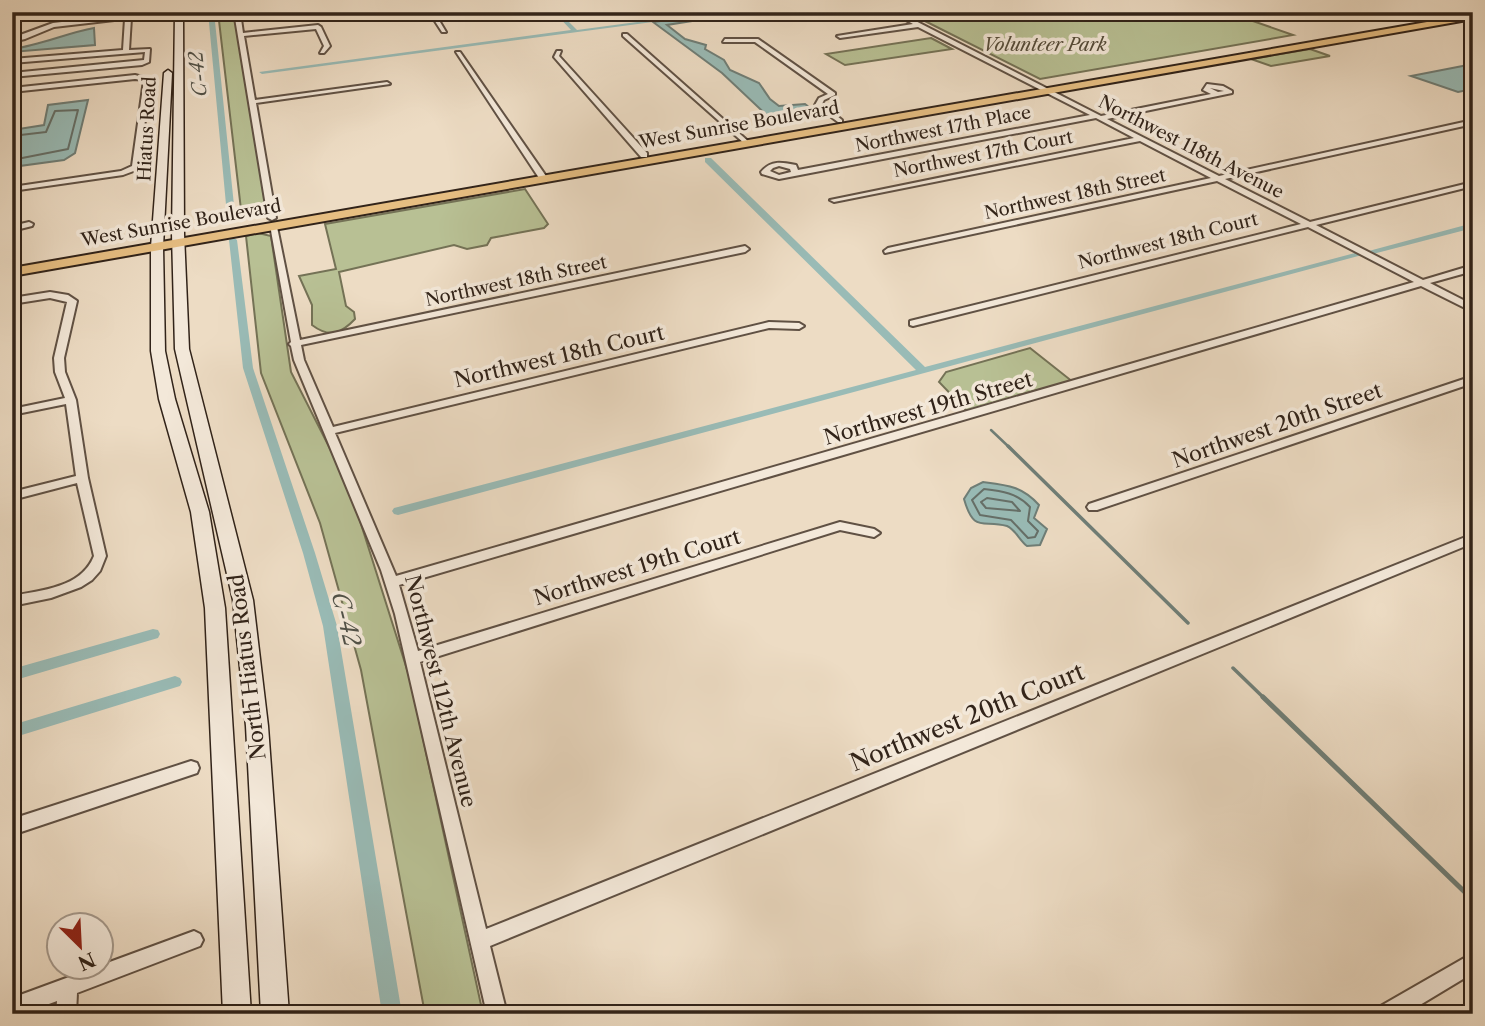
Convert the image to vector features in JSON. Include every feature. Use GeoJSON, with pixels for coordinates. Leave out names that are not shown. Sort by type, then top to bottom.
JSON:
{"type":"FeatureCollection","features":[{"type":"Feature","properties":{"kind":"highway","name":"West Sunrise Boulevard"},"geometry":{"type":"LineString","coordinates":[[12,272],[178,238],[1462,12]]}},
{"type":"Feature","properties":{"kind":"highway","name":"West Sunrise Boulevard"},"geometry":{"type":"LineString","coordinates":[[542,176],[643,155],[744,140],[845,120],[1473,16]]}},
{"type":"Feature","properties":{"kind":"highway","name":"West Sunrise Boulevard"},"geometry":{"type":"LineString","coordinates":[[12,262],[158,242]]}},
{"type":"Feature","properties":{"kind":"main road","name":"Hiatus Road"},"geometry":{"type":"LineString","coordinates":[[158,242],[170,12]]}},
{"type":"Feature","properties":{"kind":"main road","name":"Hiatus Road"},"geometry":{"type":"LineString","coordinates":[[178,238],[179,12]]}},
{"type":"Feature","properties":{"kind":"main road","name":"North Hiatus Road"},"geometry":{"type":"LineString","coordinates":[[178,238],[182,349],[243,600],[257,726],[275,1014]]}},
{"type":"Feature","properties":{"kind":"main road","name":"North Hiatus Road"},"geometry":{"type":"LineString","coordinates":[[158,242],[159,351],[167,399],[200,512],[215,608],[237,1014]]}},
{"type":"Feature","properties":{"kind":"street","name":"Northwest 112th Avenue"},"geometry":{"type":"LineString","coordinates":[[237,12],[294,344],[392,582],[414,658],[497,1014]]}},
{"type":"Feature","properties":{"kind":"street"},"geometry":{"type":"LineString","coordinates":[[431,12],[444,31]]}},
{"type":"Feature","properties":{"kind":"street","name":"Northwest 118th Avenue"},"geometry":{"type":"LineString","coordinates":[[894,12],[1473,309]]}},
{"type":"Feature","properties":{"kind":"street"},"geometry":{"type":"LineString","coordinates":[[12,40],[32,36],[53,25],[123,17],[128,18],[126,50]]}},
{"type":"Feature","properties":{"kind":"street"},"geometry":{"type":"LineString","coordinates":[[840,36],[918,25]]}},
{"type":"Feature","properties":{"kind":"street"},"geometry":{"type":"LineString","coordinates":[[240,35],[318,27],[327,46],[322,52]]}},
{"type":"Feature","properties":{"kind":"street"},"geometry":{"type":"LineString","coordinates":[[625,35],[744,140]]}},
{"type":"Feature","properties":{"kind":"street"},"geometry":{"type":"LineString","coordinates":[[725,41],[756,40],[833,94]]}},
{"type":"Feature","properties":{"kind":"street"},"geometry":{"type":"LineString","coordinates":[[12,61],[126,50],[146,50],[147,61],[12,75]]}},
{"type":"Feature","properties":{"kind":"street"},"geometry":{"type":"LineString","coordinates":[[559,52],[556,56],[643,155]]}},
{"type":"Feature","properties":{"kind":"street"},"geometry":{"type":"LineString","coordinates":[[458,53],[542,176]]}},
{"type":"Feature","properties":{"kind":"street"},"geometry":{"type":"LineString","coordinates":[[12,90],[146,79],[136,167],[123,173],[12,190]]}},
{"type":"Feature","properties":{"kind":"street"},"geometry":{"type":"LineString","coordinates":[[252,103],[387,84]]}},
{"type":"Feature","properties":{"kind":"street"},"geometry":{"type":"LineString","coordinates":[[833,94],[826,101],[845,120]]}},
{"type":"Feature","properties":{"kind":"street"},"geometry":{"type":"LineString","coordinates":[[833,94],[818,101],[824,109],[845,120]]}},
{"type":"Feature","properties":{"kind":"street","name":"Northwest 17th Place"},"geometry":{"type":"LineString","coordinates":[[795,173],[1218,94]]}},
{"type":"Feature","properties":{"kind":"street"},"geometry":{"type":"LineString","coordinates":[[824,109],[834,108]]}},
{"type":"Feature","properties":{"kind":"street","name":"Northwest 18th Street"},"geometry":{"type":"LineString","coordinates":[[888,251],[1473,122]]}},
{"type":"Feature","properties":{"kind":"street","name":"Northwest 17th Court"},"geometry":{"type":"LineString","coordinates":[[834,200],[1139,139]]}},
{"type":"Feature","properties":{"kind":"street","name":"Northwest 18th Court"},"geometry":{"type":"LineString","coordinates":[[913,323],[1473,184]]}},
{"type":"Feature","properties":{"kind":"street"},"geometry":{"type":"LineString","coordinates":[[12,229],[29,224]]}},
{"type":"Feature","properties":{"kind":"street","name":"Northwest 18th Street"},"geometry":{"type":"LineString","coordinates":[[294,344],[745,249]]}},
{"type":"Feature","properties":{"kind":"street","name":"Northwest 19th Street"},"geometry":{"type":"LineString","coordinates":[[392,582],[1473,268]]}},
{"type":"Feature","properties":{"kind":"street"},"geometry":{"type":"LineString","coordinates":[[12,301],[49,295],[64,296],[72,301],[58,358],[71,400],[82,478],[100,556],[98,567],[80,583],[12,601]]}},
{"type":"Feature","properties":{"kind":"street","name":"Northwest 18th Court"},"geometry":{"type":"LineString","coordinates":[[330,430],[769,325],[799,326]]}},
{"type":"Feature","properties":{"kind":"street","name":"Northwest 20th Street"},"geometry":{"type":"LineString","coordinates":[[1093,507],[1473,379]]}},
{"type":"Feature","properties":{"kind":"street"},"geometry":{"type":"LineString","coordinates":[[12,412],[71,400]]}},
{"type":"Feature","properties":{"kind":"street"},"geometry":{"type":"LineString","coordinates":[[12,496],[82,478]]}},
{"type":"Feature","properties":{"kind":"street","name":"Northwest 19th Court"},"geometry":{"type":"LineString","coordinates":[[414,658],[840,526],[874,533]]}},
{"type":"Feature","properties":{"kind":"street","name":"Northwest 20th Court"},"geometry":{"type":"LineString","coordinates":[[480,941],[1473,538]]}},
{"type":"Feature","properties":{"kind":"street"},"geometry":{"type":"LineString","coordinates":[[12,827],[191,768]]}},
{"type":"Feature","properties":{"kind":"street"},"geometry":{"type":"LineString","coordinates":[[12,1008],[194,940]]}},
{"type":"Feature","properties":{"kind":"street"},"geometry":{"type":"LineString","coordinates":[[1386,1014],[1473,962]]}},
{"type":"Feature","properties":{"kind":"street"},"geometry":{"type":"LineString","coordinates":[[66,1014],[68,987]]}},
{"type":"Feature","properties":{"kind":"green space"},"geometry":{"type":"Polygon","coordinates":[[[218,12],[235,12],[267,209],[255,216],[242,218],[218,12]]]}},
{"type":"Feature","properties":{"kind":"green space","name":"Volunteer Park"},"geometry":{"type":"Polygon","coordinates":[[[907,12],[1227,12],[1293,35],[1040,79],[907,12]]]}},
{"type":"Feature","properties":{"kind":"green space"},"geometry":{"type":"Polygon","coordinates":[[[931,38],[952,49],[845,65],[826,54],[931,38]]]}},
{"type":"Feature","properties":{"kind":"green space"},"geometry":{"type":"Polygon","coordinates":[[[1310,49],[1330,56],[1271,66],[1251,59],[1310,49]]]}},
{"type":"Feature","properties":{"kind":"green space"},"geometry":{"type":"Polygon","coordinates":[[[525,189],[548,224],[544,228],[491,238],[487,245],[467,249],[454,245],[339,272],[346,306],[354,312],[355,319],[340,331],[329,333],[312,325],[312,305],[299,276],[336,269],[325,224],[525,189]]]}},
{"type":"Feature","properties":{"kind":"green space"},"geometry":{"type":"Polygon","coordinates":[[[258,233],[271,236],[291,372],[349,486],[410,679],[483,1014],[425,1014],[361,670],[320,523],[261,373],[246,236],[258,233]]]}},
{"type":"Feature","properties":{"kind":"green space"},"geometry":{"type":"Polygon","coordinates":[[[1030,348],[1073,382],[968,412],[939,382],[946,372],[1030,348]]]}},
{"type":"Feature","properties":{"kind":"water"},"geometry":{"type":"Polygon","coordinates":[[[722,13],[711,18],[667,25],[685,39],[706,45],[705,49],[724,60],[730,70],[759,83],[770,99],[779,106],[805,104],[818,114],[775,123],[722,73],[653,22],[722,13]]]}},
{"type":"Feature","properties":{"kind":"water"},"geometry":{"type":"Polygon","coordinates":[[[94,28],[95,45],[12,52],[12,49],[94,28]]]}},
{"type":"Feature","properties":{"kind":"water"},"geometry":{"type":"Polygon","coordinates":[[[1473,64],[1473,89],[1458,92],[1411,76],[1473,64]]]}},
{"type":"Feature","properties":{"kind":"water"},"geometry":{"type":"Polygon","coordinates":[[[88,100],[75,153],[64,160],[12,167],[12,130],[44,125],[48,105],[88,100]]]}},
{"type":"Feature","properties":{"kind":"water"},"geometry":{"type":"Polygon","coordinates":[[[983,482],[1020,490],[1039,505],[1034,518],[1047,529],[1040,545],[1027,546],[1007,526],[980,523],[972,517],[964,499],[971,488],[983,482]]]}},
{"type":"Feature","properties":{"kind":"waterway","name":"C-42"},"geometry":{"type":"LineString","coordinates":[[211,12],[231,215]]}},
{"type":"Feature","properties":{"kind":"waterway"},"geometry":{"type":"LineString","coordinates":[[556,12],[575,31]]}},
{"type":"Feature","properties":{"kind":"waterway"},"geometry":{"type":"LineString","coordinates":[[575,31],[726,12]]}},
{"type":"Feature","properties":{"kind":"waterway"},"geometry":{"type":"LineString","coordinates":[[262,72],[575,31]]}},
{"type":"Feature","properties":{"kind":"waterway"},"geometry":{"type":"LineString","coordinates":[[708,160],[923,371]]}},
{"type":"Feature","properties":{"kind":"waterway"},"geometry":{"type":"LineString","coordinates":[[1369,252],[1473,225]]}},
{"type":"Feature","properties":{"kind":"waterway","name":"C-42"},"geometry":{"type":"LineString","coordinates":[[233,240],[248,368],[330,626],[392,1014]]}},
{"type":"Feature","properties":{"kind":"waterway"},"geometry":{"type":"LineString","coordinates":[[923,371],[1358,255]]}},
{"type":"Feature","properties":{"kind":"waterway"},"geometry":{"type":"LineString","coordinates":[[398,511],[923,371]]}},
{"type":"Feature","properties":{"kind":"waterway"},"geometry":{"type":"LineString","coordinates":[[991,430],[1010,448]]}},
{"type":"Feature","properties":{"kind":"waterway"},"geometry":{"type":"LineString","coordinates":[[1008,446],[1188,623]]}},
{"type":"Feature","properties":{"kind":"waterway"},"geometry":{"type":"LineString","coordinates":[[12,675],[153,634]]}},
{"type":"Feature","properties":{"kind":"waterway"},"geometry":{"type":"LineString","coordinates":[[1233,668],[1265,699]]}},
{"type":"Feature","properties":{"kind":"waterway"},"geometry":{"type":"LineString","coordinates":[[12,732],[175,682]]}},
{"type":"Feature","properties":{"kind":"waterway"},"geometry":{"type":"LineString","coordinates":[[1263,697],[1473,900]]}}]}
